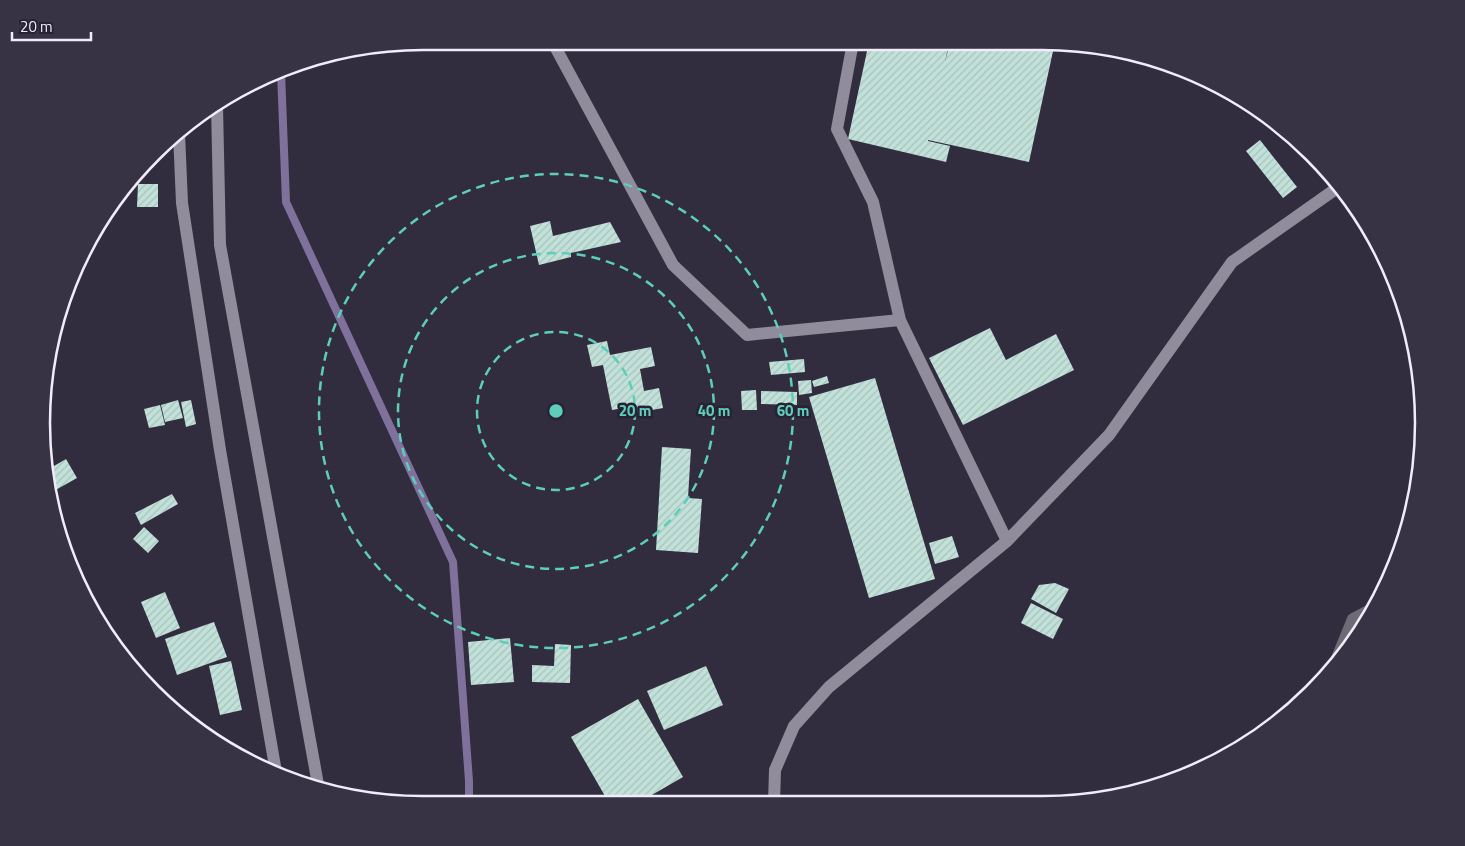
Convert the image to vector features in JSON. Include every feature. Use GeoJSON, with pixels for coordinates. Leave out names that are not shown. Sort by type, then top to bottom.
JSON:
{"type":"FeatureCollection","features":[{"type":"Feature","properties":{"kind":"street"},"geometry":{"type":"LineString","coordinates":[[557,50],[673,265],[747,335],[900,320]]}},
{"type":"Feature","properties":{"kind":"street"},"geometry":{"type":"LineString","coordinates":[[852,50],[837,129],[872,202],[900,320],[1007,541]]}},
{"type":"Feature","properties":{"kind":"street"},"geometry":{"type":"LineString","coordinates":[[218,112],[220,245],[317,780]]}},
{"type":"Feature","properties":{"kind":"street"},"geometry":{"type":"LineString","coordinates":[[179,141],[182,203],[220,450],[275,766]]}},
{"type":"Feature","properties":{"kind":"street"},"geometry":{"type":"LineString","coordinates":[[774,796],[775,770],[794,726],[828,687],[1007,541],[1109,436],[1232,262],[1333,191]]}},
{"type":"Feature","properties":{"kind":"street"},"geometry":{"type":"LineString","coordinates":[[1345,640],[1354,619],[1362,614]]}},
{"type":"Feature","properties":{"kind":"building"},"geometry":{"type":"Polygon","coordinates":[[[867,50],[947,50],[945,62],[948,50],[1053,50],[1029,162],[928,140],[950,146],[946,162],[848,139],[867,50]]]}},
{"type":"Feature","properties":{"kind":"building"},"geometry":{"type":"Polygon","coordinates":[[[1260,140],[1297,187],[1283,198],[1246,151],[1260,140]]]}},
{"type":"Feature","properties":{"kind":"building"},"geometry":{"type":"Polygon","coordinates":[[[138,184],[158,184],[158,207],[137,207],[138,184]]]}},
{"type":"Feature","properties":{"kind":"building"},"geometry":{"type":"Polygon","coordinates":[[[550,221],[553,236],[610,222],[621,242],[571,253],[571,257],[539,265],[530,226],[550,221]]]}},
{"type":"Feature","properties":{"kind":"building"},"geometry":{"type":"Polygon","coordinates":[[[990,328],[1006,360],[1056,334],[1074,370],[963,425],[929,358],[990,328]]]}},
{"type":"Feature","properties":{"kind":"building"},"geometry":{"type":"Polygon","coordinates":[[[607,341],[610,355],[651,347],[655,366],[640,369],[644,391],[659,388],[663,408],[631,414],[629,407],[612,410],[603,365],[592,367],[587,345],[607,341]]]}},
{"type":"Feature","properties":{"kind":"building"},"geometry":{"type":"Polygon","coordinates":[[[804,359],[805,372],[771,375],[769,362],[804,359]]]}},
{"type":"Feature","properties":{"kind":"building"},"geometry":{"type":"Polygon","coordinates":[[[827,376],[829,383],[814,387],[812,381],[827,376]]]}},
{"type":"Feature","properties":{"kind":"building"},"geometry":{"type":"Polygon","coordinates":[[[875,378],[935,579],[869,598],[809,397],[875,378]]]}},
{"type":"Feature","properties":{"kind":"building"},"geometry":{"type":"Polygon","coordinates":[[[811,380],[812,393],[799,395],[798,381],[811,380]]]}},
{"type":"Feature","properties":{"kind":"building"},"geometry":{"type":"Polygon","coordinates":[[[756,390],[757,410],[742,410],[741,391],[756,390]]]}},
{"type":"Feature","properties":{"kind":"building"},"geometry":{"type":"Polygon","coordinates":[[[761,391],[797,392],[797,405],[761,404],[761,391]]]}},
{"type":"Feature","properties":{"kind":"building"},"geometry":{"type":"Polygon","coordinates":[[[178,400],[183,418],[165,422],[161,405],[178,400]]]}},
{"type":"Feature","properties":{"kind":"building"},"geometry":{"type":"Polygon","coordinates":[[[191,400],[196,424],[186,427],[181,402],[191,400]]]}},
{"type":"Feature","properties":{"kind":"building"},"geometry":{"type":"Polygon","coordinates":[[[160,405],[165,425],[149,428],[144,409],[160,405]]]}},
{"type":"Feature","properties":{"kind":"building"},"geometry":{"type":"Polygon","coordinates":[[[662,447],[691,449],[688,498],[702,499],[698,553],[656,550],[662,447]]]}},
{"type":"Feature","properties":{"kind":"building"},"geometry":{"type":"Polygon","coordinates":[[[66,459],[77,478],[56,490],[52,463],[54,466],[66,459]]]}},
{"type":"Feature","properties":{"kind":"building"},"geometry":{"type":"Polygon","coordinates":[[[172,494],[178,504],[141,525],[135,513],[172,494]]]}},
{"type":"Feature","properties":{"kind":"building"},"geometry":{"type":"Polygon","coordinates":[[[144,527],[159,541],[148,553],[133,539],[144,527]]]}},
{"type":"Feature","properties":{"kind":"building"},"geometry":{"type":"Polygon","coordinates":[[[952,536],[959,557],[935,564],[929,543],[952,536]]]}},
{"type":"Feature","properties":{"kind":"building"},"geometry":{"type":"Polygon","coordinates":[[[1055,583],[1069,589],[1056,613],[1031,599],[1039,585],[1055,583]]]}},
{"type":"Feature","properties":{"kind":"building"},"geometry":{"type":"Polygon","coordinates":[[[165,592],[180,628],[156,638],[141,602],[165,592]]]}},
{"type":"Feature","properties":{"kind":"building"},"geometry":{"type":"Polygon","coordinates":[[[1031,603],[1063,619],[1053,639],[1021,623],[1031,603]]]}},
{"type":"Feature","properties":{"kind":"building"},"geometry":{"type":"Polygon","coordinates":[[[214,622],[227,657],[177,675],[165,639],[214,622]]]}},
{"type":"Feature","properties":{"kind":"building"},"geometry":{"type":"Polygon","coordinates":[[[510,638],[514,682],[471,685],[468,642],[510,638]]]}},
{"type":"Feature","properties":{"kind":"building"},"geometry":{"type":"Polygon","coordinates":[[[555,644],[571,645],[570,683],[532,682],[532,665],[554,666],[555,644]]]}},
{"type":"Feature","properties":{"kind":"building"},"geometry":{"type":"Polygon","coordinates":[[[231,661],[242,710],[220,715],[209,666],[231,661]]]}},
{"type":"Feature","properties":{"kind":"building"},"geometry":{"type":"Polygon","coordinates":[[[706,666],[723,705],[664,730],[647,691],[706,666]]]}},
{"type":"Feature","properties":{"kind":"building"},"geometry":{"type":"Polygon","coordinates":[[[638,699],[683,777],[650,796],[605,796],[571,737],[638,699]]]}},
{"type":"Feature","properties":{"kind":"waterway"},"geometry":{"type":"LineString","coordinates":[[281,78],[286,202],[453,562],[469,796]]}}]}
